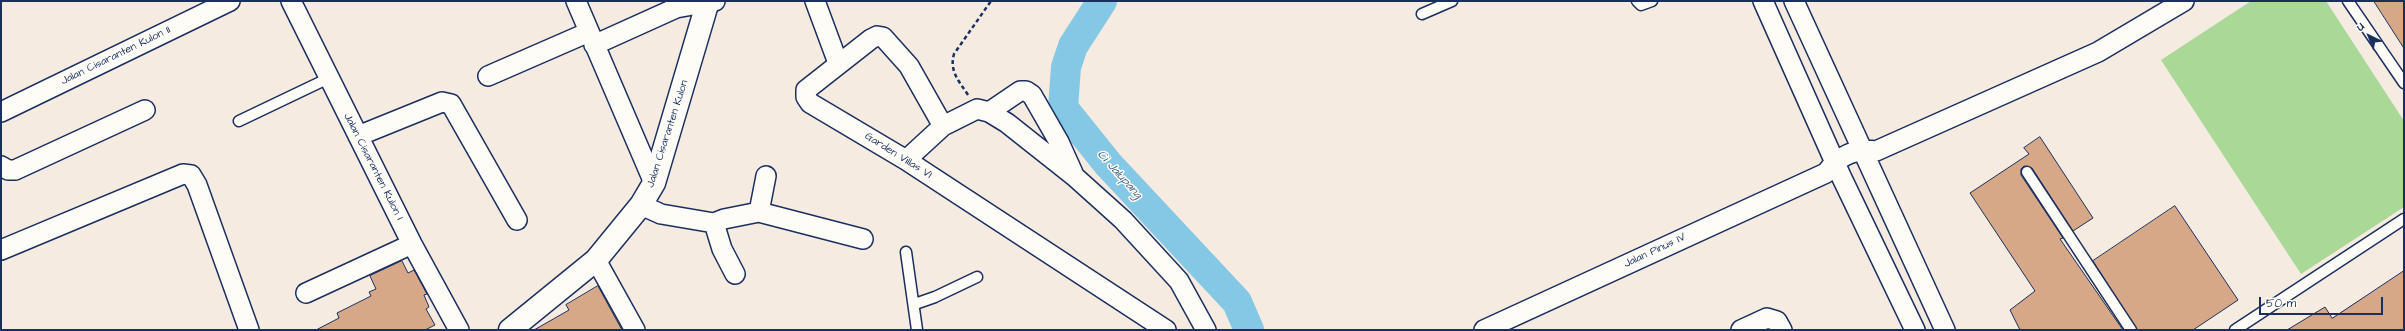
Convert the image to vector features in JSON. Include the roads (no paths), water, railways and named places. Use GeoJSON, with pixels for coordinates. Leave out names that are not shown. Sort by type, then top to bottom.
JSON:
{"type":"FeatureCollection","features":[{"type":"Feature","properties":{"kind":"main road","name":"Jalan Cisaranten Kulon"},"geometry":{"type":"LineString","coordinates":[[510,330],[596,260],[642,205],[654,183],[710,1]]}},
{"type":"Feature","properties":{"kind":"street","name":"Jalan Cisaranten Kulon II"},"geometry":{"type":"LineString","coordinates":[[1,112],[230,1]]}},
{"type":"Feature","properties":{"kind":"street","name":"Jalan Cisaranten Kulon I"},"geometry":{"type":"LineString","coordinates":[[291,1],[412,244],[459,330]]}},
{"type":"Feature","properties":{"kind":"street"},"geometry":{"type":"LineString","coordinates":[[576,1],[654,183]]}},
{"type":"Feature","properties":{"kind":"street"},"geometry":{"type":"LineString","coordinates":[[488,76],[676,8],[710,1]]}},
{"type":"Feature","properties":{"kind":"street"},"geometry":{"type":"LineString","coordinates":[[815,1],[838,63]]}},
{"type":"Feature","properties":{"kind":"street"},"geometry":{"type":"LineString","coordinates":[[1762,1],[1834,170],[1915,330]]}},
{"type":"Feature","properties":{"kind":"street"},"geometry":{"type":"LineString","coordinates":[[1794,1],[1868,155],[1945,330]]}},
{"type":"Feature","properties":{"kind":"street","name":"Jalan Pinus IV"},"geometry":{"type":"LineString","coordinates":[[1484,330],[1834,170],[2098,52],[2184,1]]}},
{"type":"Feature","properties":{"kind":"street","name":"Garden Villas VI"},"geometry":{"type":"LineString","coordinates":[[943,126],[909,66],[883,37],[878,36],[871,39],[838,63],[806,90],[806,97],[810,103],[906,160],[1166,330]]}},
{"type":"Feature","properties":{"kind":"street"},"geometry":{"type":"LineString","coordinates":[[906,160],[943,126],[983,111],[1020,91],[1026,91],[1032,95],[1059,142],[1074,176]]}},
{"type":"Feature","properties":{"kind":"street"},"geometry":{"type":"LineString","coordinates":[[358,136],[442,102],[451,104],[517,220]]}},
{"type":"Feature","properties":{"kind":"street"},"geometry":{"type":"LineString","coordinates":[[1,166],[8,170],[15,170],[145,110]]}},
{"type":"Feature","properties":{"kind":"street"},"geometry":{"type":"LineString","coordinates":[[983,111],[1007,123],[1074,176],[1123,220],[1179,281],[1206,330]]}},
{"type":"Feature","properties":{"kind":"street"},"geometry":{"type":"LineString","coordinates":[[1,250],[184,174],[191,175],[198,185],[250,330]]}},
{"type":"Feature","properties":{"kind":"street"},"geometry":{"type":"LineString","coordinates":[[759,212],[766,176]]}},
{"type":"Feature","properties":{"kind":"street"},"geometry":{"type":"LineString","coordinates":[[642,205],[661,214],[714,223],[724,219],[759,212],[863,239]]}},
{"type":"Feature","properties":{"kind":"street"},"geometry":{"type":"LineString","coordinates":[[714,223],[722,248],[735,274]]}},
{"type":"Feature","properties":{"kind":"street"},"geometry":{"type":"LineString","coordinates":[[306,293],[412,244]]}},
{"type":"Feature","properties":{"kind":"street"},"geometry":{"type":"LineString","coordinates":[[596,260],[635,330]]}},
{"type":"Feature","properties":{"kind":"street"},"geometry":{"type":"LineString","coordinates":[[1741,330],[1767,318],[1777,321],[1782,330]]}},
{"type":"Feature","properties":{"kind":"lane"},"geometry":{"type":"LineString","coordinates":[[1422,14],[1452,1]]}},
{"type":"Feature","properties":{"kind":"lane"},"geometry":{"type":"LineString","coordinates":[[1638,1],[1641,5],[1652,1]]}},
{"type":"Feature","properties":{"kind":"lane"},"geometry":{"type":"LineString","coordinates":[[2348,1],[2404,83]]}},
{"type":"Feature","properties":{"kind":"lane"},"geometry":{"type":"LineString","coordinates":[[239,121],[329,78]]}},
{"type":"Feature","properties":{"kind":"lane"},"geometry":{"type":"LineString","coordinates":[[2027,172],[2131,330]]}},
{"type":"Feature","properties":{"kind":"lane"},"geometry":{"type":"LineString","coordinates":[[2235,330],[2404,219]]}},
{"type":"Feature","properties":{"kind":"lane"},"geometry":{"type":"LineString","coordinates":[[906,252],[915,304],[917,330]]}},
{"type":"Feature","properties":{"kind":"lane"},"geometry":{"type":"LineString","coordinates":[[915,304],[977,278]]}},
{"type":"Feature","properties":{"kind":"waterway","name":"Ci Jalupang"},"geometry":{"type":"LineString","coordinates":[[1102,1],[1073,46],[1066,67],[1063,108],[1108,164],[1237,302],[1249,330]]}}]}
